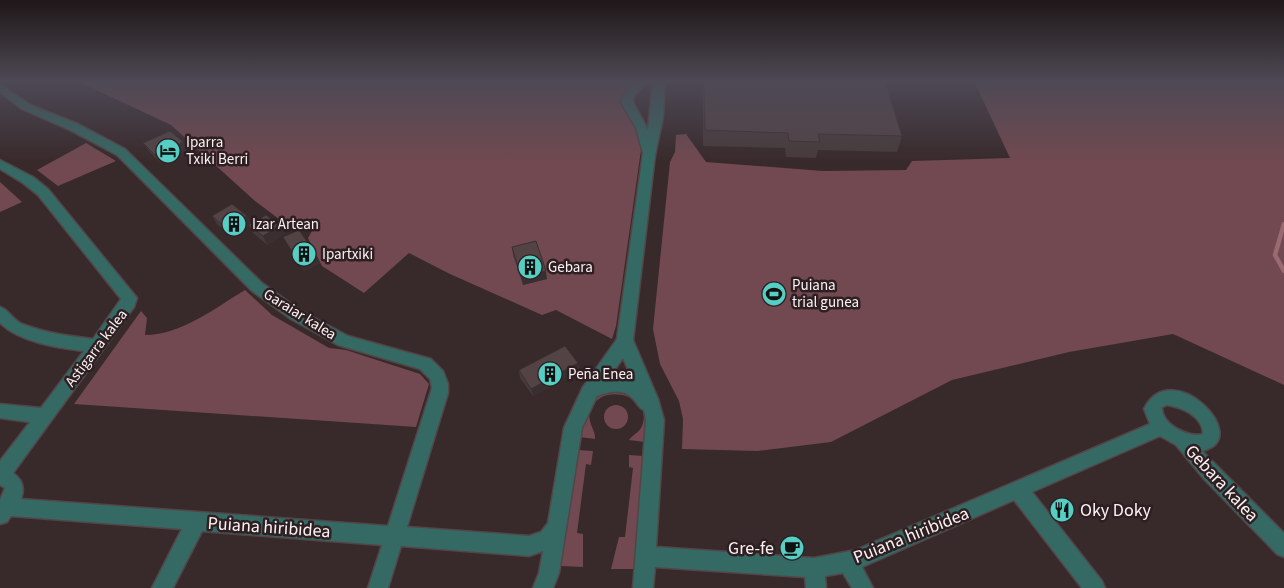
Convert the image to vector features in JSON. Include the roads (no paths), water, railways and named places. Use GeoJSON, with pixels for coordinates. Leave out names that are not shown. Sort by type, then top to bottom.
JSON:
{"type":"FeatureCollection","features":[{"type":"Feature","properties":{"kind":"street","name":"Garaiar kalea"},"geometry":{"type":"LineString","coordinates":[[30,108],[82,130],[121,152],[257,287],[296,315],[344,341],[425,364],[434,370],[440,378],[440,393],[378,588]]}},
{"type":"Feature","properties":{"kind":"street"},"geometry":{"type":"LineString","coordinates":[[630,108],[642,128],[649,155]]}},
{"type":"Feature","properties":{"kind":"street"},"geometry":{"type":"LineString","coordinates":[[632,108],[639,114],[657,117]]}},
{"type":"Feature","properties":{"kind":"street"},"geometry":{"type":"LineString","coordinates":[[546,580],[558,524],[573,428],[581,406],[589,392],[616,357],[625,340],[649,155],[657,108]]}},
{"type":"Feature","properties":{"kind":"street","name":"Astigarra kalea"},"geometry":{"type":"LineString","coordinates":[[0,164],[28,180],[43,192],[129,298],[128,306],[96,346],[0,476]]}},
{"type":"Feature","properties":{"kind":"street"},"geometry":{"type":"LineString","coordinates":[[0,313],[14,327],[55,341],[96,346]]}},
{"type":"Feature","properties":{"kind":"street"},"geometry":{"type":"LineString","coordinates":[[625,340],[633,363],[649,394],[655,420],[643,588]]}},
{"type":"Feature","properties":{"kind":"street"},"geometry":{"type":"LineString","coordinates":[[589,392],[612,385],[631,386],[644,398],[655,420]]}},
{"type":"Feature","properties":{"kind":"street"},"geometry":{"type":"LineString","coordinates":[[1161,426],[1153,411],[1154,404],[1158,400],[1174,397],[1194,405],[1209,419],[1212,434],[1208,440],[1202,443],[1182,440]]}},
{"type":"Feature","properties":{"kind":"street"},"geometry":{"type":"LineString","coordinates":[[0,411],[45,416]]}},
{"type":"Feature","properties":{"kind":"street","name":"Puiana hiribidea"},"geometry":{"type":"LineString","coordinates":[[644,556],[815,578],[1161,426]]}},
{"type":"Feature","properties":{"kind":"street","name":"Gebara kalea"},"geometry":{"type":"LineString","coordinates":[[1161,426],[1182,440],[1210,473],[1284,547]]}},
{"type":"Feature","properties":{"kind":"street"},"geometry":{"type":"LineString","coordinates":[[0,476],[8,478],[13,483],[14,490],[4,511]]}},
{"type":"Feature","properties":{"kind":"street"},"geometry":{"type":"LineString","coordinates":[[1018,490],[1096,588]]}},
{"type":"Feature","properties":{"kind":"street","name":"Puiana hiribidea"},"geometry":{"type":"LineString","coordinates":[[4,511],[197,521],[530,546]]}},
{"type":"Feature","properties":{"kind":"street"},"geometry":{"type":"LineString","coordinates":[[162,588],[197,521]]}},
{"type":"Feature","properties":{"kind":"street"},"geometry":{"type":"LineString","coordinates":[[530,546],[547,540],[558,524]]}},
{"type":"Feature","properties":{"kind":"street"},"geometry":{"type":"LineString","coordinates":[[530,546],[544,556],[546,580]]}},
{"type":"Feature","properties":{"kind":"street"},"geometry":{"type":"LineString","coordinates":[[848,562],[863,588]]}},
{"type":"Feature","properties":{"kind":"waterway"},"geometry":{"type":"LineString","coordinates":[[1284,224],[1275,255],[1284,271]]}},
{"type":"Feature","properties":{"kind":"place","name":"Iparra Txiki Berri"},"geometry":{"type":"Point","coordinates":[168,151]}},
{"type":"Feature","properties":{"kind":"place","name":"Izar Artean"},"geometry":{"type":"Point","coordinates":[234,224]}},
{"type":"Feature","properties":{"kind":"place","name":"Ipartxiki"},"geometry":{"type":"Point","coordinates":[304,254]}},
{"type":"Feature","properties":{"kind":"place","name":"Gebara"},"geometry":{"type":"Point","coordinates":[530,267]}},
{"type":"Feature","properties":{"kind":"place","name":"Puiana trial gunea"},"geometry":{"type":"Point","coordinates":[774,294]}},
{"type":"Feature","properties":{"kind":"place","name":"Peña Enea"},"geometry":{"type":"Point","coordinates":[550,374]}},
{"type":"Feature","properties":{"kind":"place","name":"Oky Doky"},"geometry":{"type":"Point","coordinates":[1062,510]}},
{"type":"Feature","properties":{"kind":"place","name":"Gre-fe"},"geometry":{"type":"Point","coordinates":[792,548]}}]}
